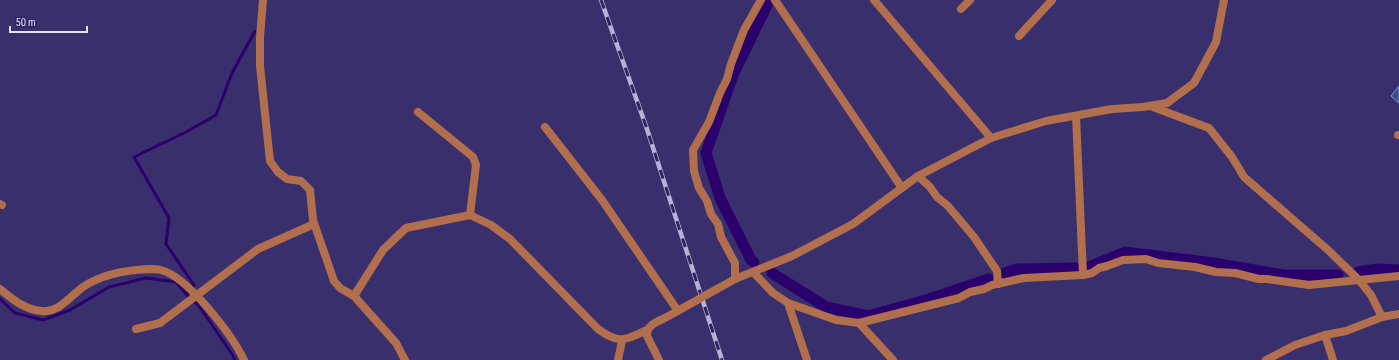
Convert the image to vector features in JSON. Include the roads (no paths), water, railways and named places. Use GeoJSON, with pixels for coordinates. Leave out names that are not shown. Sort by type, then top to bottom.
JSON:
{"type":"FeatureCollection","features":[{"type":"Feature","properties":{"kind":"street"},"geometry":{"type":"LineString","coordinates":[[262,0],[260,66],[270,161],[278,172],[287,178],[301,181],[310,190],[314,224],[334,281],[340,288],[354,296],[396,343],[405,360]]}},
{"type":"Feature","properties":{"kind":"street"},"geometry":{"type":"LineString","coordinates":[[735,279],[735,263],[721,237],[718,224],[711,214],[707,201],[699,188],[694,171],[693,150],[709,122],[727,79],[730,64],[744,30],[760,0]]}},
{"type":"Feature","properties":{"kind":"street"},"geometry":{"type":"LineString","coordinates":[[775,0],[902,188]]}},
{"type":"Feature","properties":{"kind":"street"},"geometry":{"type":"LineString","coordinates":[[874,0],[992,138]]}},
{"type":"Feature","properties":{"kind":"street"},"geometry":{"type":"LineString","coordinates":[[961,8],[970,0]]}},
{"type":"Feature","properties":{"kind":"street"},"geometry":{"type":"LineString","coordinates":[[1019,36],[1052,0]]}},
{"type":"Feature","properties":{"kind":"street"},"geometry":{"type":"LineString","coordinates":[[354,296],[383,250],[406,228],[470,215],[491,225],[510,239],[598,329],[609,337],[622,340],[647,330],[652,325],[678,312],[735,279],[792,256],[853,224],[918,176],[992,138],[1046,121],[1112,109],[1167,103],[1194,84],[1216,42],[1224,0]]}},
{"type":"Feature","properties":{"kind":"street"},"geometry":{"type":"LineString","coordinates":[[1150,106],[1209,128],[1232,157],[1244,177],[1328,250],[1359,280],[1371,295],[1382,317]]}},
{"type":"Feature","properties":{"kind":"street"},"geometry":{"type":"LineString","coordinates":[[418,112],[473,157],[476,165],[470,215]]}},
{"type":"Feature","properties":{"kind":"street"},"geometry":{"type":"LineString","coordinates":[[1076,116],[1083,275]]}},
{"type":"Feature","properties":{"kind":"street"},"geometry":{"type":"LineString","coordinates":[[545,127],[602,200],[678,312]]}},
{"type":"Feature","properties":{"kind":"street"},"geometry":{"type":"LineString","coordinates":[[918,176],[930,186],[937,197],[948,206],[974,237],[997,271],[998,284]]}},
{"type":"Feature","properties":{"kind":"street"},"geometry":{"type":"LineString","coordinates":[[136,329],[160,323],[258,249],[314,224]]}},
{"type":"Feature","properties":{"kind":"street"},"geometry":{"type":"LineString","coordinates":[[753,272],[773,293],[788,303],[836,320],[859,323],[959,298],[970,292],[998,284],[1024,278],[1083,275],[1092,273],[1098,268],[1123,260],[1146,259],[1158,263],[1195,267],[1216,272],[1234,273],[1259,279],[1309,285],[1399,276]]}},
{"type":"Feature","properties":{"kind":"street"},"geometry":{"type":"LineString","coordinates":[[0,289],[24,307],[43,312],[56,308],[67,301],[83,287],[109,274],[136,270],[161,269],[176,277],[197,295],[239,348],[244,360]]}},
{"type":"Feature","properties":{"kind":"street"},"geometry":{"type":"LineString","coordinates":[[788,303],[807,360]]}},
{"type":"Feature","properties":{"kind":"street"},"geometry":{"type":"LineString","coordinates":[[1266,360],[1295,345],[1325,335],[1346,331],[1382,317],[1399,314]]}},
{"type":"Feature","properties":{"kind":"street"},"geometry":{"type":"LineString","coordinates":[[859,323],[893,360]]}},
{"type":"Feature","properties":{"kind":"street"},"geometry":{"type":"LineString","coordinates":[[647,330],[647,336],[659,360]]}},
{"type":"Feature","properties":{"kind":"street"},"geometry":{"type":"LineString","coordinates":[[1325,335],[1333,360]]}},
{"type":"Feature","properties":{"kind":"street"},"geometry":{"type":"LineString","coordinates":[[618,360],[622,340]]}},
{"type":"Feature","properties":{"kind":"waterway"},"geometry":{"type":"LineString","coordinates":[[754,262],[751,260],[720,198],[706,153],[733,75],[767,5]]}},
{"type":"Feature","properties":{"kind":"waterway"},"geometry":{"type":"LineString","coordinates":[[187,294],[194,285],[166,244],[169,218],[134,157],[186,132],[216,115],[232,73],[255,31]]}},
{"type":"Feature","properties":{"kind":"waterway"},"geometry":{"type":"LineString","coordinates":[[1091,266],[1125,252],[1214,263],[1283,275],[1338,275]]}},
{"type":"Feature","properties":{"kind":"waterway"},"geometry":{"type":"LineString","coordinates":[[1005,273],[1017,269],[1076,268]]}},
{"type":"Feature","properties":{"kind":"waterway"},"geometry":{"type":"LineString","coordinates":[[1358,272],[1378,269],[1399,270]]}},
{"type":"Feature","properties":{"kind":"waterway"},"geometry":{"type":"LineString","coordinates":[[772,273],[826,307],[868,316],[926,300],[989,279]]}},
{"type":"Feature","properties":{"kind":"waterway"},"geometry":{"type":"LineString","coordinates":[[0,299],[15,313],[43,320],[70,310],[109,287],[146,278],[176,282],[188,296]]}},
{"type":"Feature","properties":{"kind":"waterway"},"geometry":{"type":"LineString","coordinates":[[192,299],[199,306],[235,360]]}},
{"type":"Feature","properties":{"kind":"railway"},"geometry":{"type":"LineString","coordinates":[[601,0],[646,126],[722,360]]}}]}
